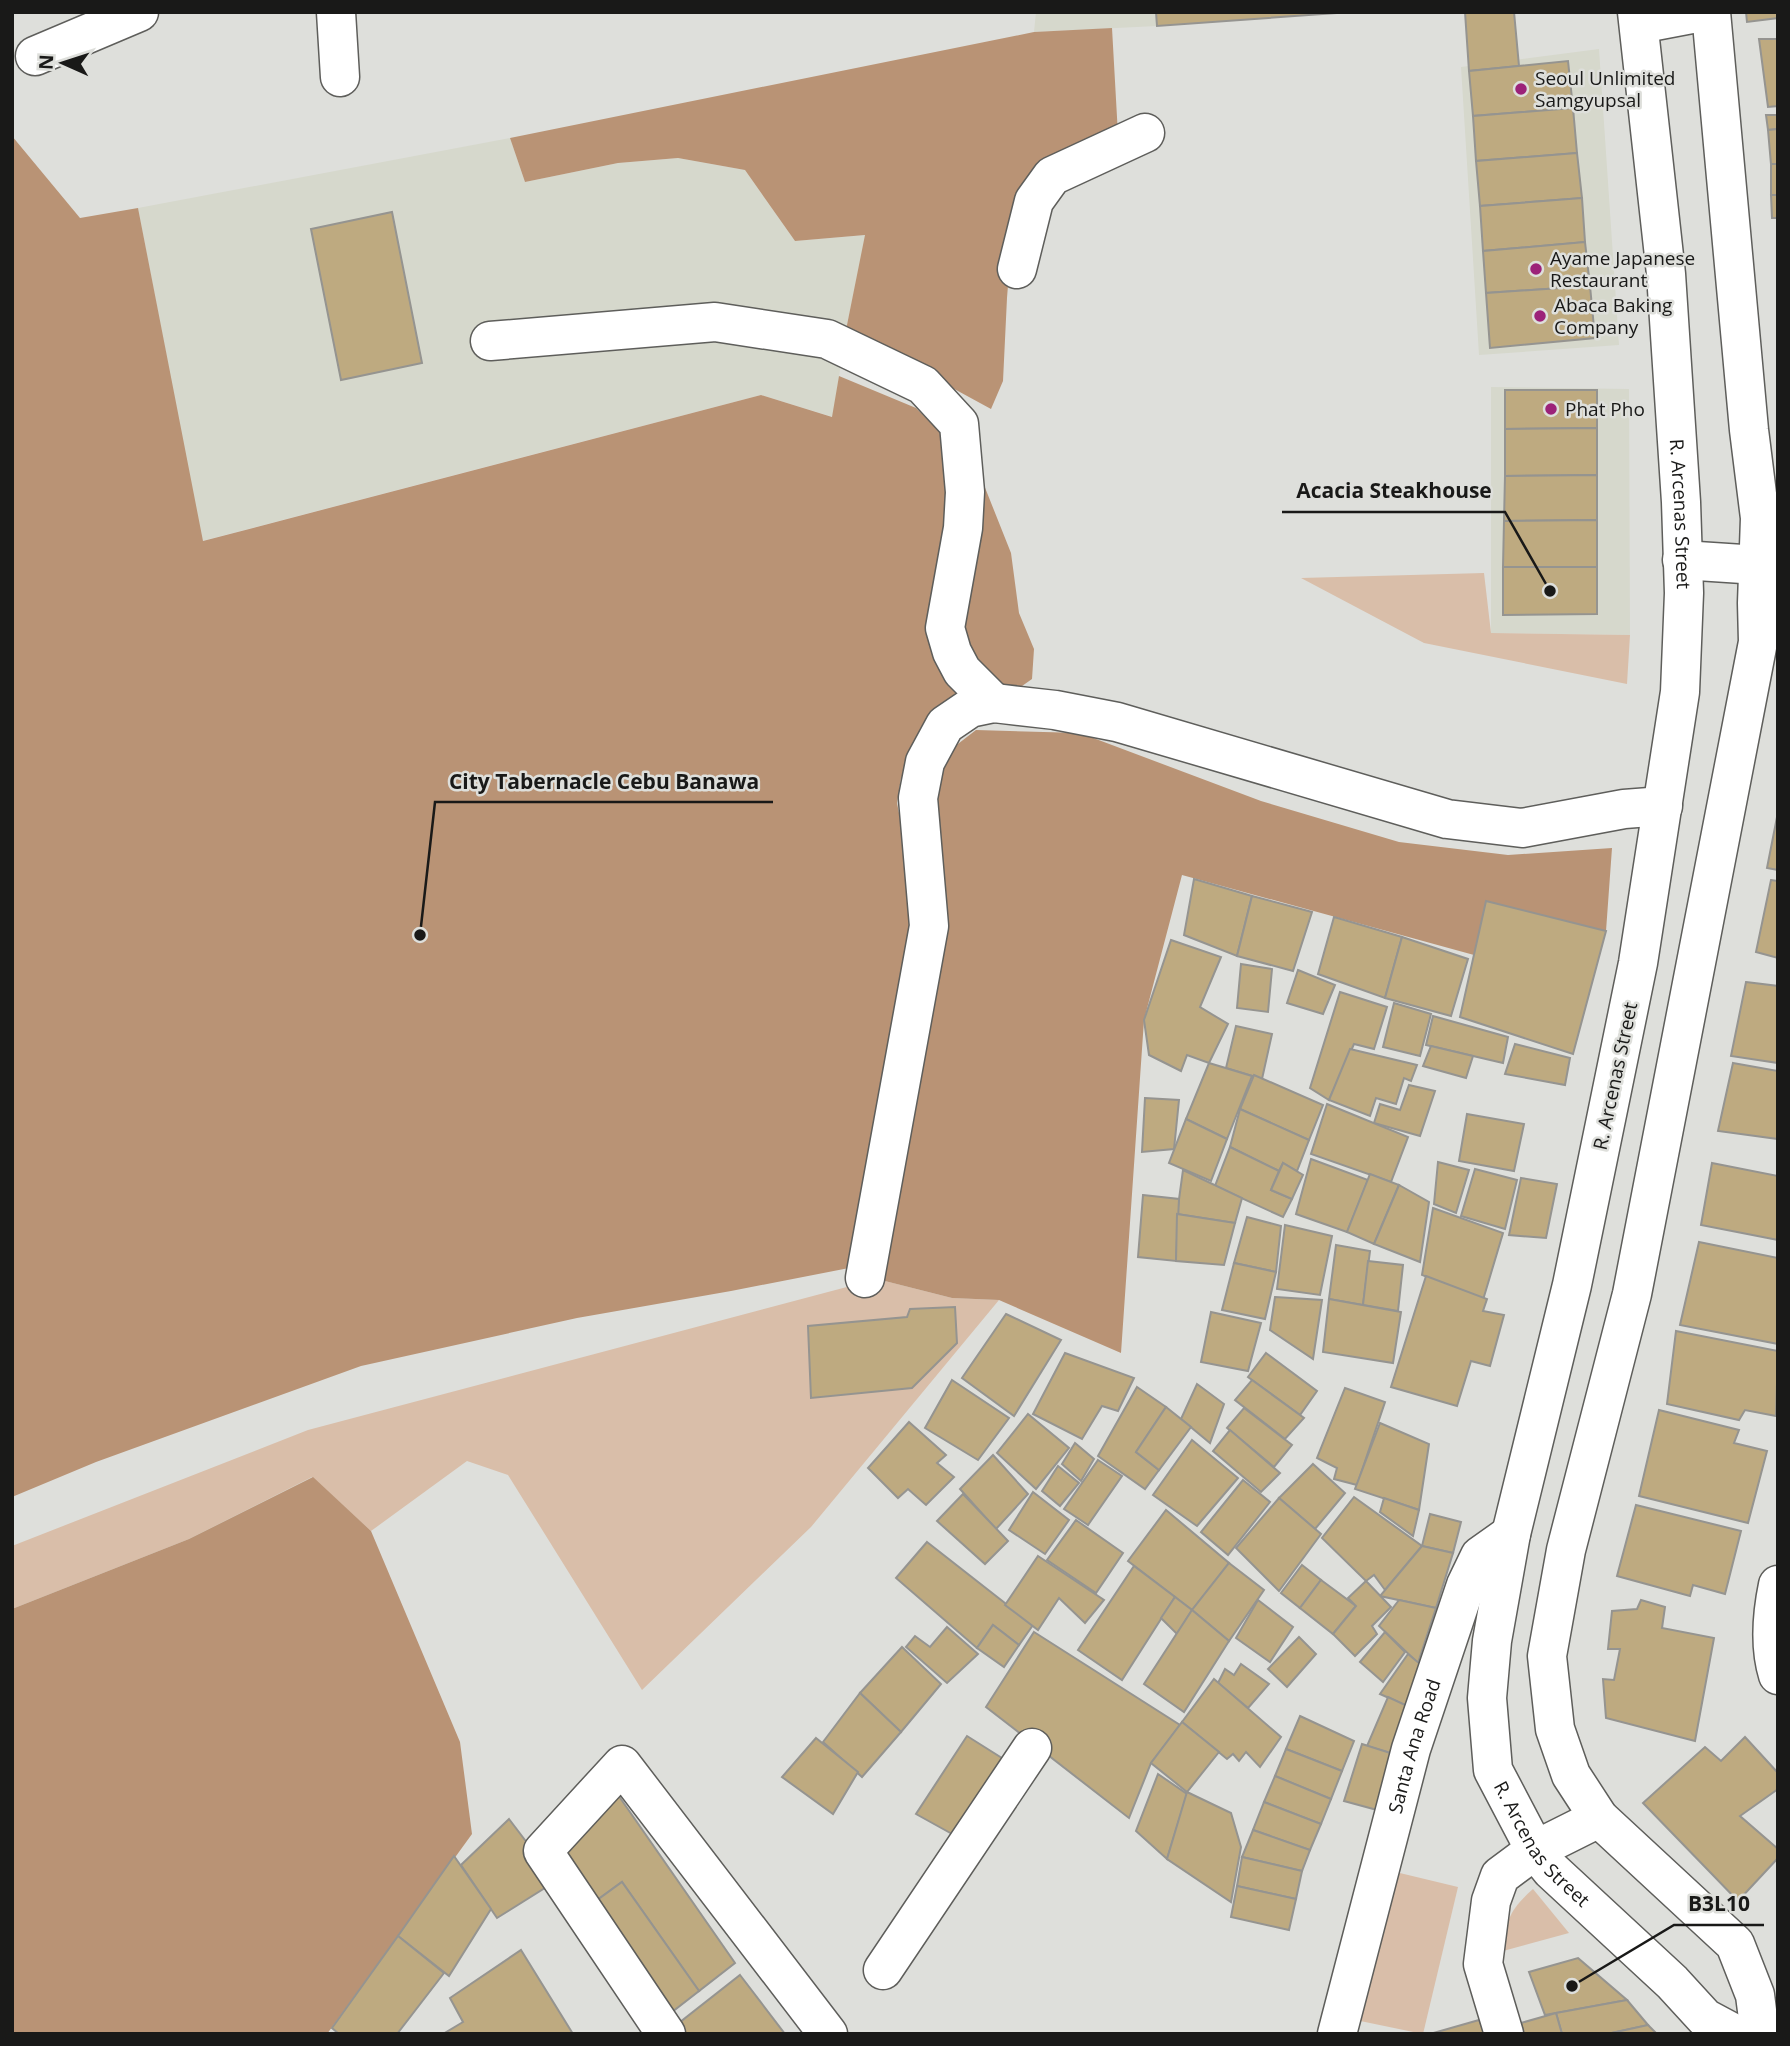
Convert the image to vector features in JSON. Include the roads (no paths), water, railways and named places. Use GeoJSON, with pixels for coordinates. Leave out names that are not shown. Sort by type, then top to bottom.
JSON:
{"type":"FeatureCollection","features":[{"type":"Feature","properties":{"kind":"street"},"geometry":{"type":"LineString","coordinates":[[36,56],[139,12]]}},
{"type":"Feature","properties":{"kind":"street"},"geometry":{"type":"LineString","coordinates":[[336,12],[340,77]]}},
{"type":"Feature","properties":{"kind":"street"},"geometry":{"type":"LineString","coordinates":[[1638,18],[1702,12]]}},
{"type":"Feature","properties":{"kind":"street"},"geometry":{"type":"LineString","coordinates":[[1711,12],[1763,430],[1759,518],[1768,568],[1758,642],[1632,1294],[1566,1550],[1546,1656],[1555,1729],[1572,1775],[1599,1818],[1735,1944],[1767,1992],[1760,2034]]}},
{"type":"Feature","properties":{"kind":"street","name":"R. Arcenas Street"},"geometry":{"type":"LineString","coordinates":[[1638,18],[1666,274],[1681,502],[1684,593],[1680,692],[1639,962],[1575,1272],[1511,1534],[1492,1641],[1487,1698],[1493,1770],[1535,1850],[1551,1870],[1720,2026]]}},
{"type":"Feature","properties":{"kind":"street"},"geometry":{"type":"LineString","coordinates":[[1017,269],[1034,201],[1052,176],[1145,133]]}},
{"type":"Feature","properties":{"kind":"street"},"geometry":{"type":"LineString","coordinates":[[490,341],[715,322],[827,339],[923,385],[959,424],[965,492],[963,528],[944,628],[962,671],[994,703]]}},
{"type":"Feature","properties":{"kind":"street"},"geometry":{"type":"LineString","coordinates":[[1682,560],[1768,568]]}},
{"type":"Feature","properties":{"kind":"street"},"geometry":{"type":"LineString","coordinates":[[865,1278],[929,926],[918,798],[925,762],[945,725],[970,708],[994,703],[1055,710],[1117,722],[1447,819],[1488,825],[1522,828],[1600,813],[1663,806]]}},
{"type":"Feature","properties":{"kind":"street"},"geometry":{"type":"LineString","coordinates":[[1511,1534],[1566,1550]]}},
{"type":"Feature","properties":{"kind":"street","name":"Santa Ana Road"},"geometry":{"type":"LineString","coordinates":[[1337,2034],[1411,1749],[1466,1585],[1480,1556],[1511,1534]]}},
{"type":"Feature","properties":{"kind":"street"},"geometry":{"type":"LineString","coordinates":[[1778,1586],[1772,1615],[1774,1664],[1778,1675]]}},
{"type":"Feature","properties":{"kind":"street"},"geometry":{"type":"LineString","coordinates":[[883,1970],[1032,1748]]}},
{"type":"Feature","properties":{"kind":"street"},"geometry":{"type":"LineString","coordinates":[[666,2034],[543,1851],[622,1765],[828,2034]]}},
{"type":"Feature","properties":{"kind":"street"},"geometry":{"type":"LineString","coordinates":[[1504,2034],[1483,1964],[1492,1901],[1500,1876],[1535,1850],[1599,1818]]}},
{"type":"Feature","properties":{"kind":"street"},"geometry":{"type":"LineString","coordinates":[[1720,2026],[1767,1992]]}},
{"type":"Feature","properties":{"kind":"place","name":"Seoul Unlimited Samgyupsal"},"geometry":{"type":"Point","coordinates":[1521,89]}},
{"type":"Feature","properties":{"kind":"place","name":"Ayame Japanese Restaurant"},"geometry":{"type":"Point","coordinates":[1536,269]}},
{"type":"Feature","properties":{"kind":"place","name":"Abaca Baking Company"},"geometry":{"type":"Point","coordinates":[1540,316]}},
{"type":"Feature","properties":{"kind":"place","name":"Phat Pho"},"geometry":{"type":"Point","coordinates":[1551,409]}},
{"type":"Feature","properties":{"kind":"place","name":"Acacia Steakhouse"},"geometry":{"type":"Point","coordinates":[1550,591]}},
{"type":"Feature","properties":{"kind":"place","name":"City Tabernacle Cebu Banawa"},"geometry":{"type":"Point","coordinates":[420,935]}},
{"type":"Feature","properties":{"kind":"place","name":"B3L10"},"geometry":{"type":"Point","coordinates":[1572,1986]}}]}
